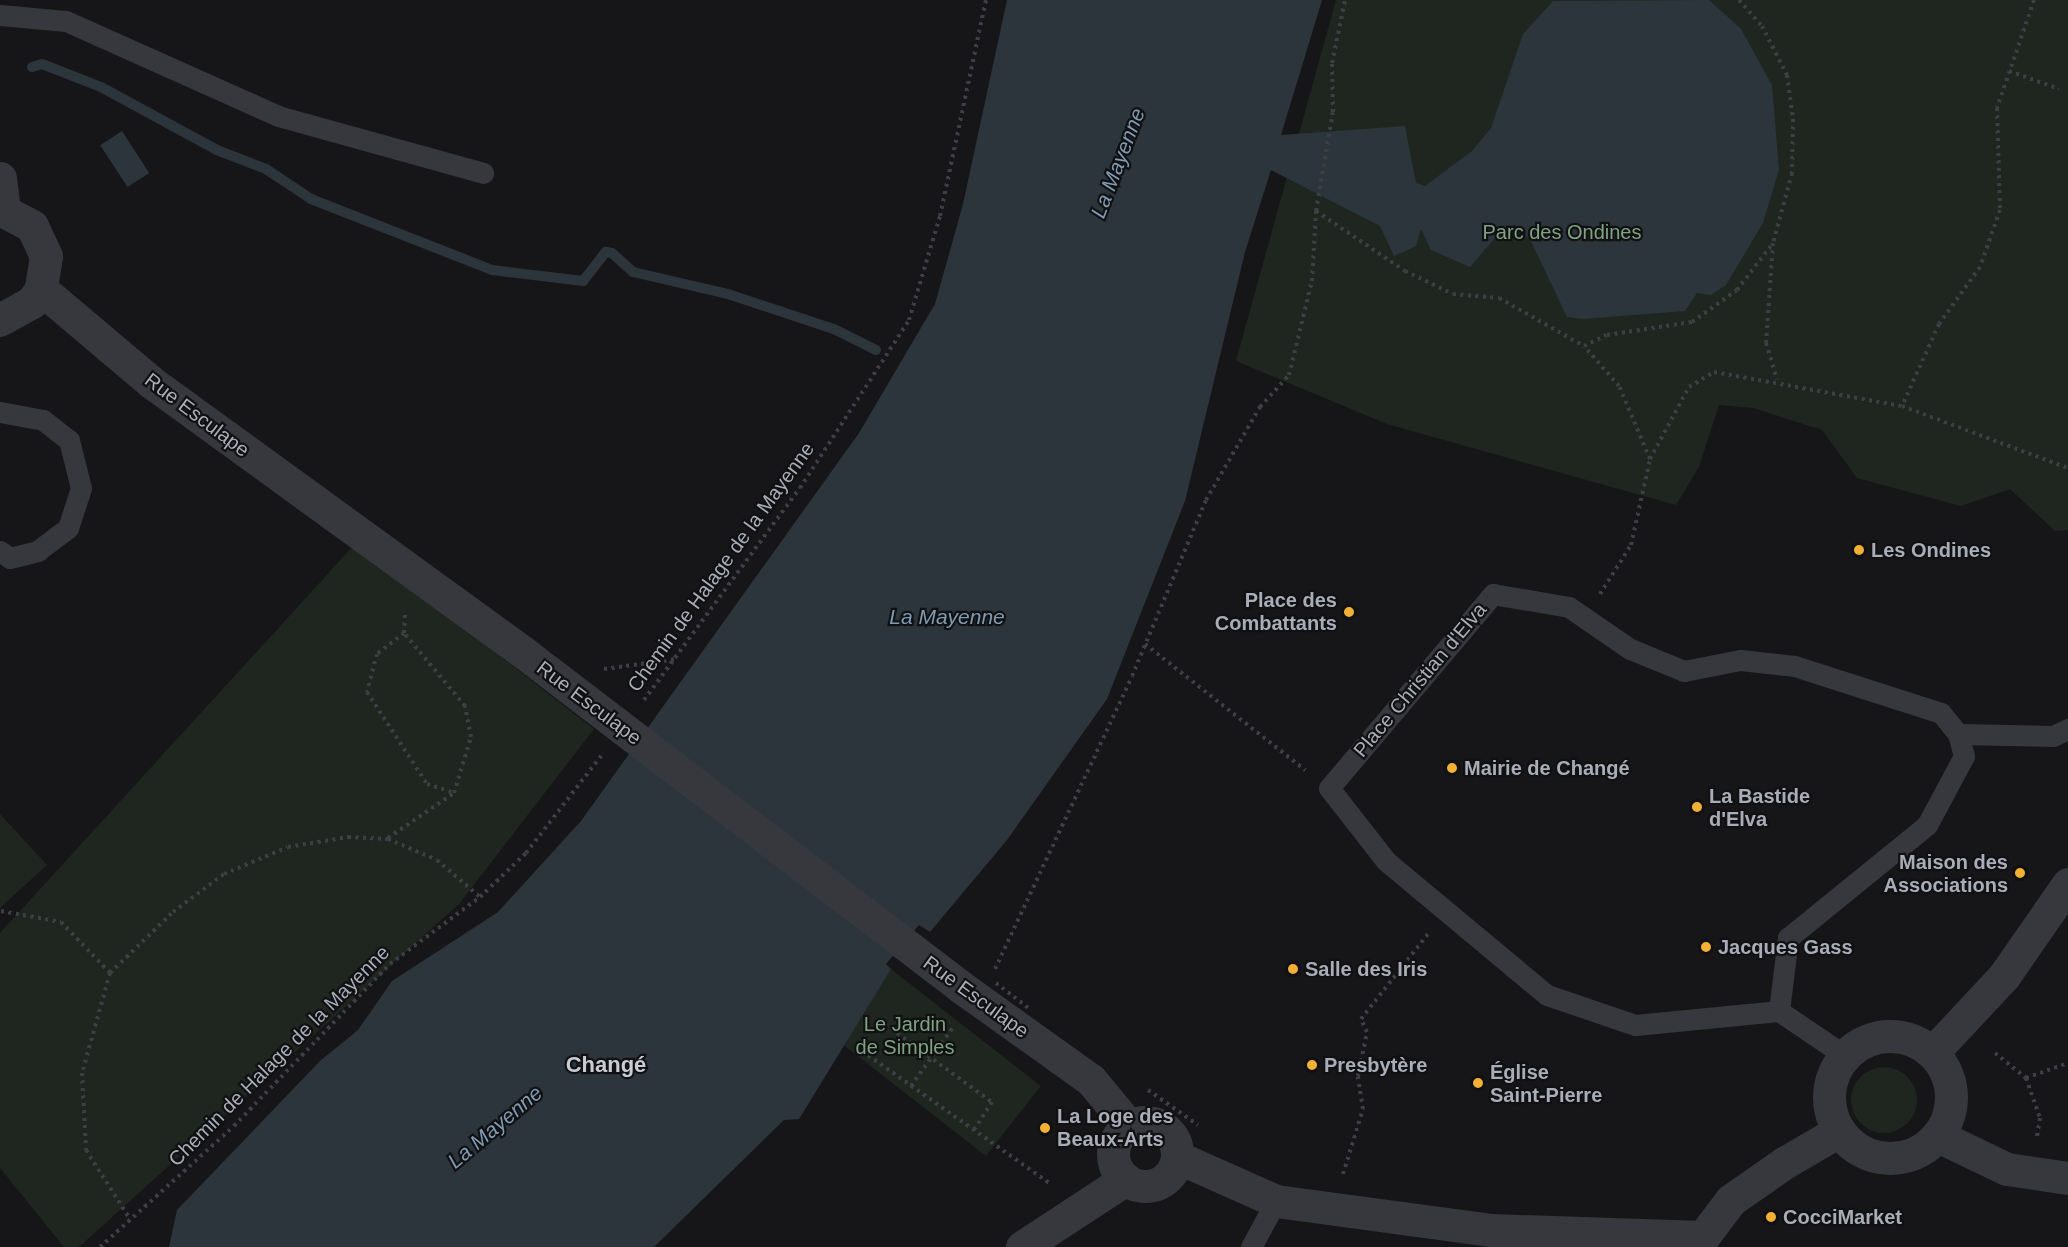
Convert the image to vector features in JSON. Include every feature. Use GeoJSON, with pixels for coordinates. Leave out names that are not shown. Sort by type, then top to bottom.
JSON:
{"type":"FeatureCollection","features":[{"type":"Feature","properties":{"kind":"street"},"geometry":{"type":"LineString","coordinates":[[0,320],[19,313],[41,289],[46,256],[41,240],[1,199]]}},
{"type":"Feature","properties":{"kind":"street","name":"Rue Esculape"},"geometry":{"type":"LineString","coordinates":[[41,289],[151,382],[416,577],[524,653],[962,987],[1090,1080],[1129,1126]]}},
{"type":"Feature","properties":{"kind":"street"},"geometry":{"type":"LineString","coordinates":[[1933,1052],[2004,976],[2068,884]]}},
{"type":"Feature","properties":{"kind":"street"},"geometry":{"type":"LineString","coordinates":[[1878,1036],[1917,1041],[1933,1052],[1951,1085],[1947,1120],[1938,1136],[1915,1152],[1887,1158],[1869,1155],[1839,1131],[1828,1092],[1844,1055],[1878,1036]]}},
{"type":"Feature","properties":{"kind":"street"},"geometry":{"type":"LineString","coordinates":[[1126,1179],[1113,1152],[1129,1126],[1148,1122],[1166,1130],[1177,1157],[1276,1201],[1490,1230],[1705,1242],[1731,1200],[1784,1163],[1839,1131]]}},
{"type":"Feature","properties":{"kind":"street"},"geometry":{"type":"LineString","coordinates":[[1938,1136],[2007,1169],[2068,1178]]}},
{"type":"Feature","properties":{"kind":"street"},"geometry":{"type":"LineString","coordinates":[[1022,1247],[1126,1179],[1154,1185],[1169,1174],[1177,1157]]}},
{"type":"Feature","properties":{"kind":"lane"},"geometry":{"type":"LineString","coordinates":[[0,15],[66,21],[278,116],[483,173]]}},
{"type":"Feature","properties":{"kind":"lane"},"geometry":{"type":"LineString","coordinates":[[0,412],[43,420],[69,440],[81,488],[68,528],[38,551],[10,558],[0,551]]}},
{"type":"Feature","properties":{"kind":"lane","name":"Place Christian d'Elva"},"geometry":{"type":"LineString","coordinates":[[1329,788],[1493,594],[1569,607],[1584,620],[1630,649],[1684,671],[1740,660],[1795,666],[1941,713],[1958,734]]}},
{"type":"Feature","properties":{"kind":"lane"},"geometry":{"type":"LineString","coordinates":[[1779,1011],[1788,938],[1927,825],[1964,756],[1958,734],[2052,736],[2068,729]]}},
{"type":"Feature","properties":{"kind":"lane"},"geometry":{"type":"LineString","coordinates":[[1329,788],[1386,861],[1547,995],[1635,1025],[1779,1011],[1844,1055]]}},
{"type":"Feature","properties":{"kind":"lane"},"geometry":{"type":"LineString","coordinates":[[1251,1247],[1276,1201]]}},
{"type":"Feature","properties":{"kind":"path","name":"Chemin de Halage de la Mayenne"},"geometry":{"type":"LineString","coordinates":[[640,705],[800,488],[909,320],[940,216],[986,0]]}},
{"type":"Feature","properties":{"kind":"path"},"geometry":{"type":"LineString","coordinates":[[998,966],[1040,863],[1146,644],[1206,500],[1260,407],[1289,375],[1312,281],[1316,211],[1334,112],[1332,63],[1345,0]]}},
{"type":"Feature","properties":{"kind":"path"},"geometry":{"type":"LineString","coordinates":[[1739,0],[1762,26],[1787,75],[1790,97],[1792,172],[1773,243],[1766,343],[1777,379]]}},
{"type":"Feature","properties":{"kind":"path"},"geometry":{"type":"LineString","coordinates":[[1902,406],[1939,324],[1980,267],[2000,210],[1997,108],[2034,0]]}},
{"type":"Feature","properties":{"kind":"path"},"geometry":{"type":"LineString","coordinates":[[2009,71],[2059,89]]}},
{"type":"Feature","properties":{"kind":"path"},"geometry":{"type":"LineString","coordinates":[[1316,211],[1405,271],[1453,294],[1499,298],[1584,346],[1619,386],[1650,459]]}},
{"type":"Feature","properties":{"kind":"path"},"geometry":{"type":"LineString","coordinates":[[1584,346],[1607,334],[1692,322],[1737,290],[1773,243]]}},
{"type":"Feature","properties":{"kind":"path"},"geometry":{"type":"LineString","coordinates":[[1584,620],[1631,545],[1650,459],[1689,387],[1714,372],[1777,379],[1902,406],[2068,468]]}},
{"type":"Feature","properties":{"kind":"path"},"geometry":{"type":"LineString","coordinates":[[388,838],[454,793],[471,737],[465,706],[404,633],[405,601],[416,577]]}},
{"type":"Feature","properties":{"kind":"path"},"geometry":{"type":"LineString","coordinates":[[404,633],[377,654],[367,692],[427,784],[454,793]]}},
{"type":"Feature","properties":{"kind":"path"},"geometry":{"type":"LineString","coordinates":[[1146,644],[1329,788]]}},
{"type":"Feature","properties":{"kind":"path"},"geometry":{"type":"LineString","coordinates":[[591,670],[675,659]]}},
{"type":"Feature","properties":{"kind":"path","name":"Chemin de Halage de la Mayenne"},"geometry":{"type":"LineString","coordinates":[[100,1247],[234,1126],[390,964],[480,897],[526,853],[604,751]]}},
{"type":"Feature","properties":{"kind":"path"},"geometry":{"type":"LineString","coordinates":[[130,1219],[86,1150],[82,1073],[110,973],[173,912],[224,874],[288,847],[348,837],[388,838],[437,860],[480,897]]}},
{"type":"Feature","properties":{"kind":"path"},"geometry":{"type":"LineString","coordinates":[[1,911],[61,922],[110,973]]}},
{"type":"Feature","properties":{"kind":"path"},"geometry":{"type":"LineString","coordinates":[[1333,1209],[1363,1109],[1358,1076],[1367,1032],[1361,1019],[1445,912]]}},
{"type":"Feature","properties":{"kind":"path"},"geometry":{"type":"LineString","coordinates":[[879,1020],[992,1102],[974,1130]]}},
{"type":"Feature","properties":{"kind":"path"},"geometry":{"type":"LineString","coordinates":[[911,1086],[955,1024]]}},
{"type":"Feature","properties":{"kind":"path"},"geometry":{"type":"LineString","coordinates":[[862,1051],[1084,1208]]}},
{"type":"Feature","properties":{"kind":"path"},"geometry":{"type":"LineString","coordinates":[[1995,1053],[2026,1078],[2040,1118]]}},
{"type":"Feature","properties":{"kind":"path"},"geometry":{"type":"LineString","coordinates":[[2026,1078],[2068,1063]]}},
{"type":"Feature","properties":{"kind":"green space","name":"Parc des Ondines"},"geometry":{"type":"Polygon","coordinates":[[[1336,0],[2068,0],[2068,530],[2055,531],[2010,489],[1961,506],[1857,478],[1822,430],[1753,408],[1719,405],[1699,467],[1676,505],[1387,424],[1236,361],[1336,0]]]}},
{"type":"Feature","properties":{"kind":"green space"},"geometry":{"type":"Polygon","coordinates":[[[355,544],[594,729],[459,904],[79,1247],[64,1247],[0,1168],[0,933],[355,544]]]}},
{"type":"Feature","properties":{"kind":"green space"},"geometry":{"type":"Polygon","coordinates":[[[0,814],[47,865],[0,908],[0,814]]]}},
{"type":"Feature","properties":{"kind":"green space","name":"Le Jardin de Simples"},"geometry":{"type":"Polygon","coordinates":[[[891,969],[1041,1086],[986,1156],[836,1039],[891,969]]]}},
{"type":"Feature","properties":{"kind":"green space"},"geometry":{"type":"Polygon","coordinates":[[[1884,1067],[1897,1070],[1907,1077],[1914,1087],[1917,1100],[1914,1113],[1907,1123],[1897,1130],[1884,1133],[1871,1130],[1861,1123],[1854,1113],[1851,1100],[1854,1087],[1861,1077],[1871,1070],[1884,1067]]]}},
{"type":"Feature","properties":{"kind":"water","name":"La Mayenne"},"geometry":{"type":"Polygon","coordinates":[[[1007,0],[1322,0],[1281,135],[1405,126],[1416,183],[1425,186],[1472,151],[1491,128],[1523,34],[1553,1],[1709,0],[1741,29],[1772,85],[1779,170],[1763,223],[1726,285],[1711,295],[1697,293],[1685,311],[1583,319],[1567,317],[1529,237],[1502,230],[1470,267],[1431,250],[1421,229],[1416,246],[1394,256],[1380,226],[1271,170],[1245,252],[1185,501],[1107,699],[1007,840],[930,932],[919,925],[886,964],[891,969],[799,1119],[784,1120],[654,1247],[169,1247],[177,1210],[320,1061],[358,1030],[392,981],[498,912],[581,821],[859,433],[935,304],[963,204],[1007,0]]]}},
{"type":"Feature","properties":{"kind":"water"},"geometry":{"type":"Polygon","coordinates":[[[122,131],[149,173],[127,187],[100,145],[122,131]]]}},
{"type":"Feature","properties":{"kind":"waterway"},"geometry":{"type":"LineString","coordinates":[[32,67],[42,64],[101,87],[217,150],[266,169],[311,199],[492,270],[583,281],[606,252],[612,253],[633,272],[728,294],[834,329],[876,350]]}},
{"type":"Feature","properties":{"kind":"place","name":"Les Ondines"},"geometry":{"type":"Point","coordinates":[1859,550]}},
{"type":"Feature","properties":{"kind":"place","name":"Place des Combattants"},"geometry":{"type":"Point","coordinates":[1349,612]}},
{"type":"Feature","properties":{"kind":"place","name":"Mairie de Changé"},"geometry":{"type":"Point","coordinates":[1452,768]}},
{"type":"Feature","properties":{"kind":"place","name":"La Bastide d'Elva"},"geometry":{"type":"Point","coordinates":[1697,807]}},
{"type":"Feature","properties":{"kind":"place","name":"Maison des Associations"},"geometry":{"type":"Point","coordinates":[2020,873]}},
{"type":"Feature","properties":{"kind":"place","name":"Jacques Gass"},"geometry":{"type":"Point","coordinates":[1706,947]}},
{"type":"Feature","properties":{"kind":"place","name":"Salle des Iris"},"geometry":{"type":"Point","coordinates":[1293,969]}},
{"type":"Feature","properties":{"kind":"place","name":"Presbytère"},"geometry":{"type":"Point","coordinates":[1312,1065]}},
{"type":"Feature","properties":{"kind":"place","name":"Église Saint-Pierre"},"geometry":{"type":"Point","coordinates":[1478,1083]}},
{"type":"Feature","properties":{"kind":"place","name":"La Loge des Beaux-Arts"},"geometry":{"type":"Point","coordinates":[1045,1128]}},
{"type":"Feature","properties":{"kind":"place","name":"CocciMarket"},"geometry":{"type":"Point","coordinates":[1771,1217]}},
{"type":"Feature","properties":{"kind":"district","name":"Changé"},"geometry":{"type":"Point","coordinates":[606,1065]}}]}
